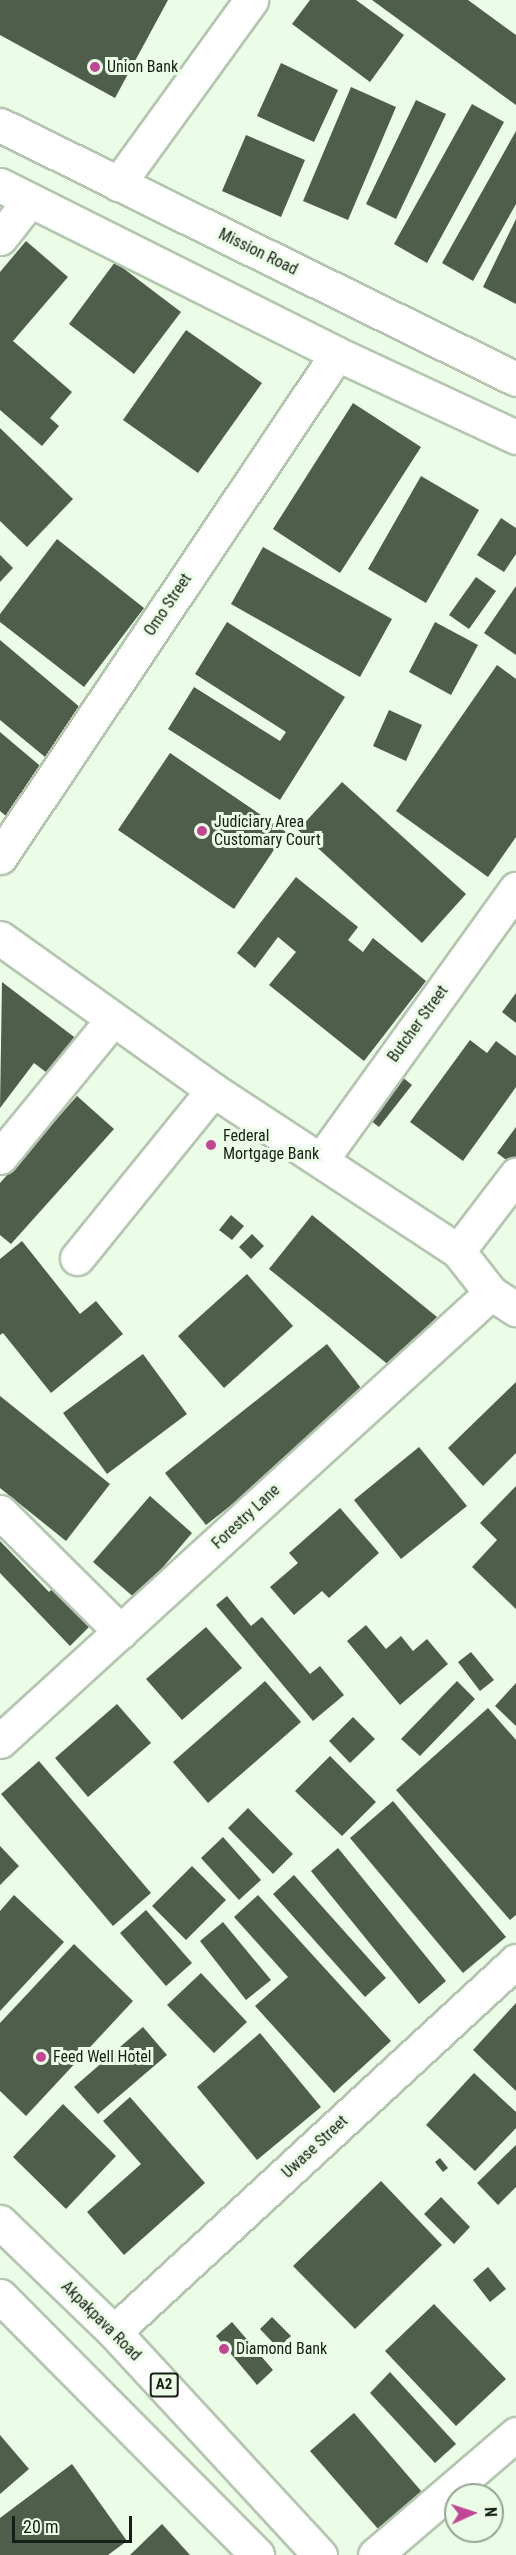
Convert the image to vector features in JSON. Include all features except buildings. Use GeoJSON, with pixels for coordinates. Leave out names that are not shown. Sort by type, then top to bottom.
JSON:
{"type":"FeatureCollection","features":[{"type":"Feature","properties":{"kind":"main road"},"geometry":{"type":"LineString","coordinates":[[118,184],[251,0]]}},
{"type":"Feature","properties":{"kind":"main road","name":"Mission Road"},"geometry":{"type":"LineString","coordinates":[[0,125],[516,379]]}},
{"type":"Feature","properties":{"kind":"main road"},"geometry":{"type":"LineString","coordinates":[[0,185],[337,354],[516,437]]}},
{"type":"Feature","properties":{"kind":"main road"},"geometry":{"type":"LineString","coordinates":[[0,238],[30,200]]}},
{"type":"Feature","properties":{"kind":"main road","name":"Omo Street"},"geometry":{"type":"LineString","coordinates":[[0,857],[337,354]]}},
{"type":"Feature","properties":{"kind":"main road","name":"Butcher Street"},"geometry":{"type":"LineString","coordinates":[[321,1160],[516,889]]}},
{"type":"Feature","properties":{"kind":"main road"},"geometry":{"type":"LineString","coordinates":[[0,938],[213,1090],[458,1251],[504,1301]]}},
{"type":"Feature","properties":{"kind":"main road"},"geometry":{"type":"LineString","coordinates":[[0,1156],[113,1019]]}},
{"type":"Feature","properties":{"kind":"main road"},"geometry":{"type":"LineString","coordinates":[[77,1258],[213,1090]]}},
{"type":"Feature","properties":{"kind":"main road"},"geometry":{"type":"LineString","coordinates":[[458,1251],[516,1175]]}},
{"type":"Feature","properties":{"kind":"main road","name":"Forestry Lane"},"geometry":{"type":"LineString","coordinates":[[0,1742],[121,1632],[504,1301]]}},
{"type":"Feature","properties":{"kind":"main road"},"geometry":{"type":"LineString","coordinates":[[0,1512],[121,1632]]}},
{"type":"Feature","properties":{"kind":"main road","name":"Uwase Street"},"geometry":{"type":"LineString","coordinates":[[114,2332],[516,1961]]}},
{"type":"Feature","properties":{"kind":"main road","name":"Akpakpava Road"},"geometry":{"type":"LineString","coordinates":[[0,2222],[114,2332],[320,2555]]}},
{"type":"Feature","properties":{"kind":"main road"},"geometry":{"type":"LineString","coordinates":[[1,2298],[257,2555]]}},
{"type":"Feature","properties":{"kind":"main road"},"geometry":{"type":"LineString","coordinates":[[375,2555],[516,2434]]}},
{"type":"Feature","properties":{"kind":"place","name":"Union Bank"},"geometry":{"type":"Point","coordinates":[95,67]}},
{"type":"Feature","properties":{"kind":"place","name":"Judiciary Area Customary Court"},"geometry":{"type":"Point","coordinates":[202,831]}},
{"type":"Feature","properties":{"kind":"place","name":"Federal Mortgage Bank"},"geometry":{"type":"Point","coordinates":[211,1145]}},
{"type":"Feature","properties":{"kind":"place","name":"Feed Well Hotel"},"geometry":{"type":"Point","coordinates":[41,2057]}},
{"type":"Feature","properties":{"kind":"place","name":"Diamond Bank"},"geometry":{"type":"Point","coordinates":[224,2349]}}]}
